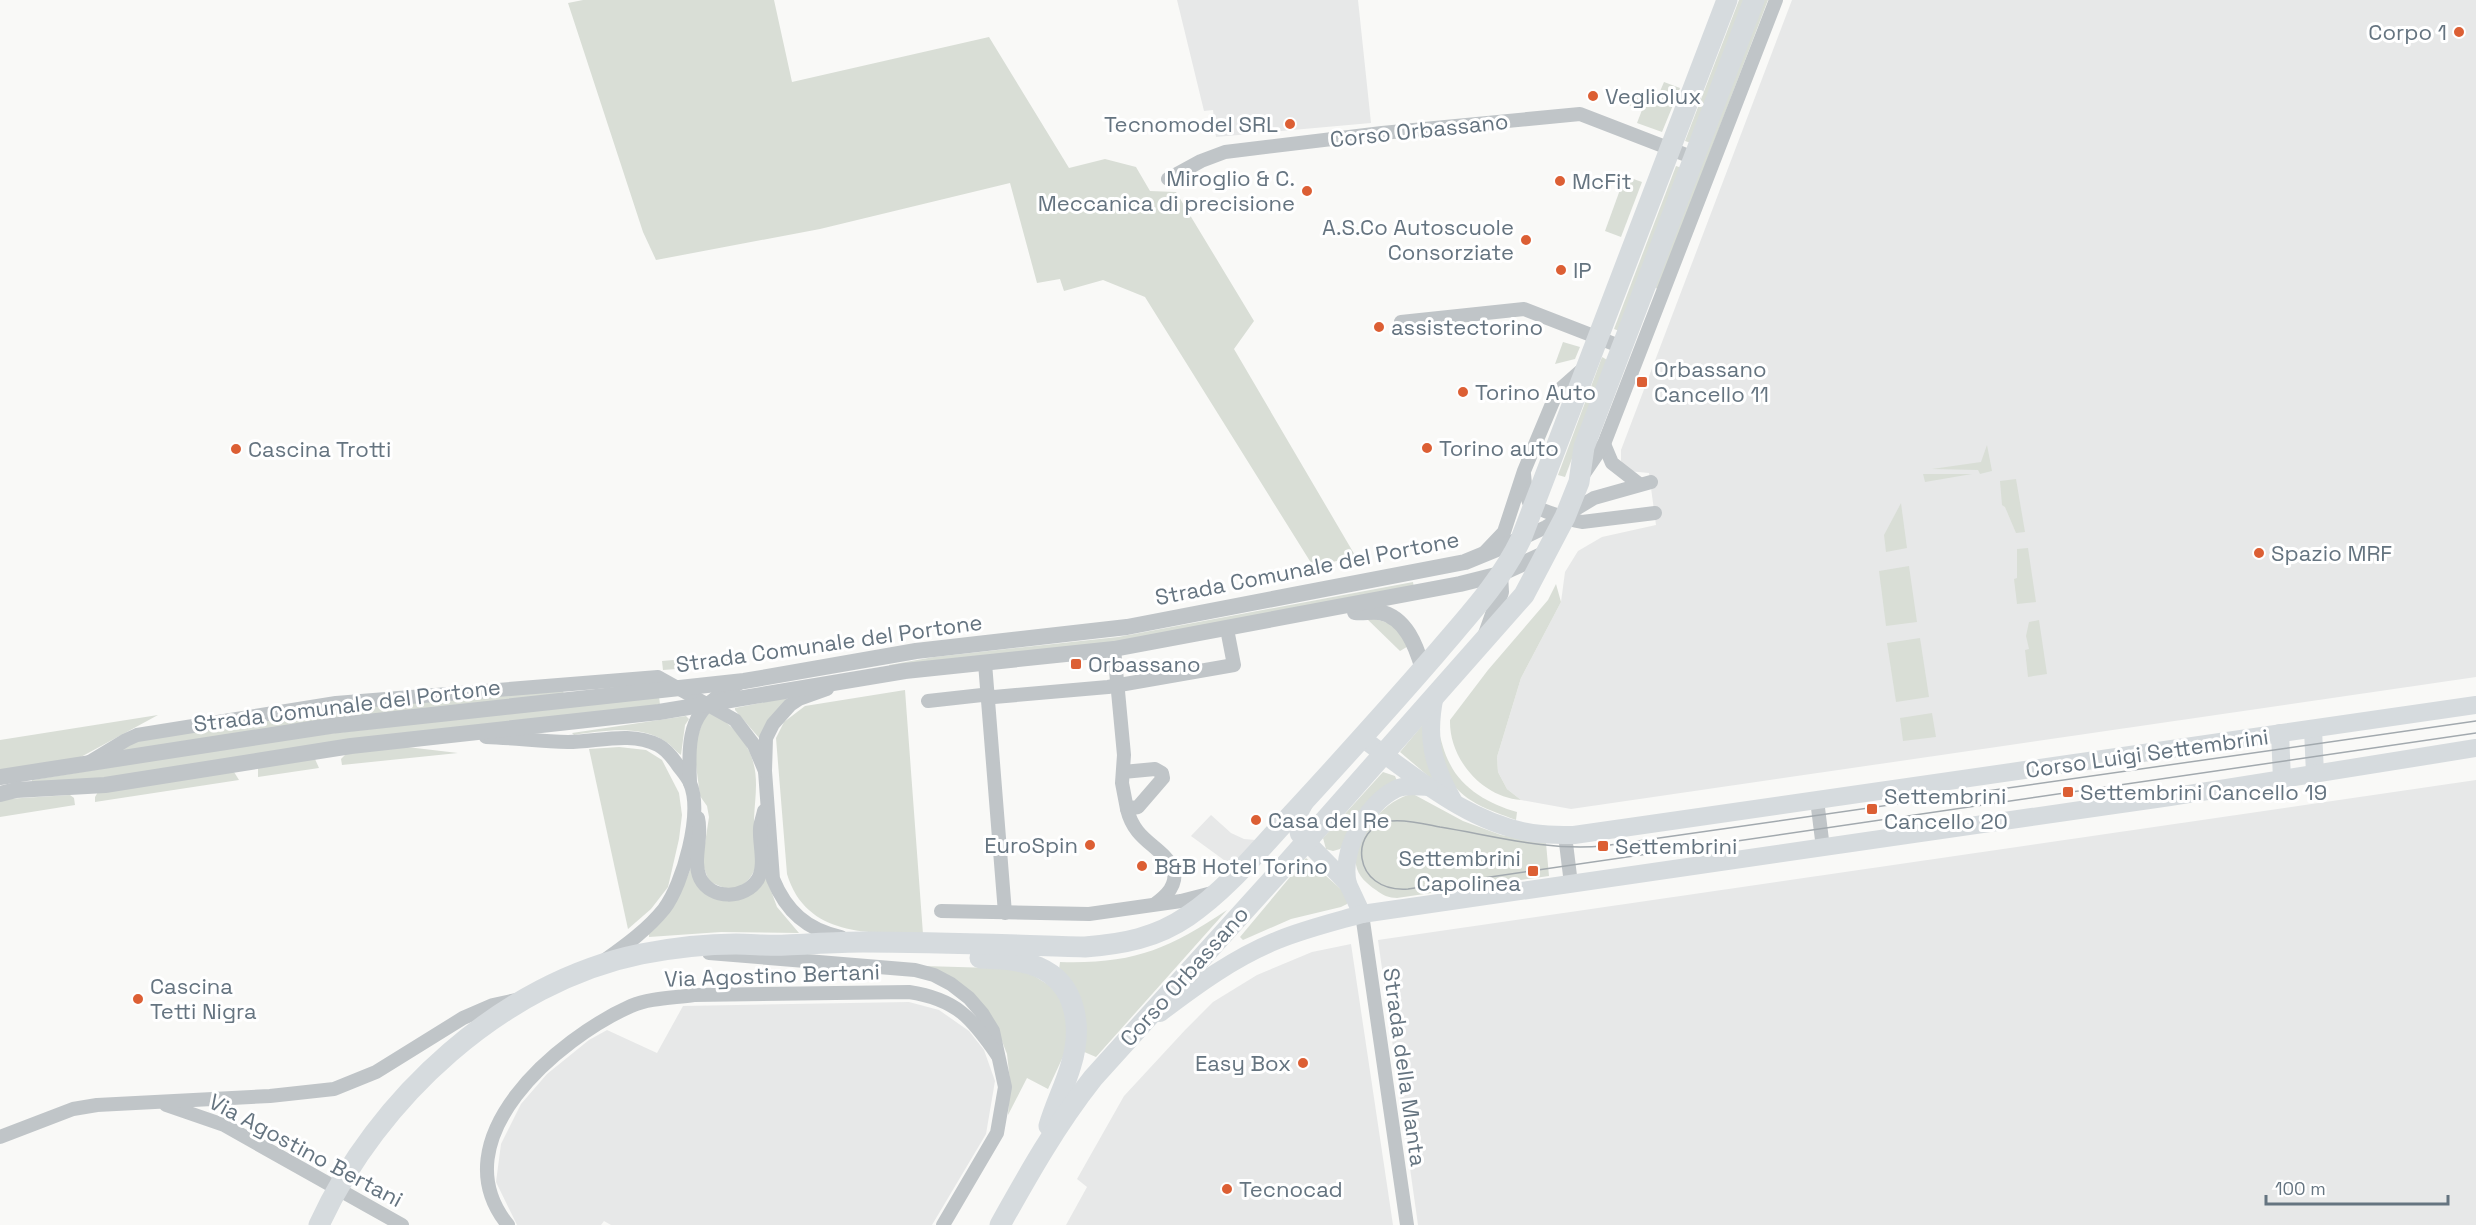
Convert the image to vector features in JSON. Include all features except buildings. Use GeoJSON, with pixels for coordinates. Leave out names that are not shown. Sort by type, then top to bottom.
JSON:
{"type":"FeatureCollection","features":[{"type":"Feature","properties":{"kind":"main road","name":"Corso Orbassano"},"geometry":{"type":"LineString","coordinates":[[324,1216],[353,1164],[395,1109],[459,1044],[530,997],[597,967],[640,955],[734,944],[860,942],[1085,947],[1120,944],[1166,930],[1206,904],[1362,738],[1489,592],[1511,560],[1599,339],[1727,0]]}},
{"type":"Feature","properties":{"kind":"main road","name":"Corso Orbassano"},"geometry":{"type":"LineString","coordinates":[[1000,1225],[1042,1149],[1067,1111],[1130,1036],[1307,842],[1524,595],[1548,552],[1579,482],[1584,447],[1622,347],[1649,304],[1694,158],[1754,0]]}},
{"type":"Feature","properties":{"kind":"main road"},"geometry":{"type":"LineString","coordinates":[[1435,695],[1430,719],[1433,759],[1442,782],[1456,806]]}},
{"type":"Feature","properties":{"kind":"main road","name":"Corso Luigi Settembrini"},"geometry":{"type":"LineString","coordinates":[[1362,738],[1456,806],[1493,822],[1540,834],[1564,835],[2476,705]]}},
{"type":"Feature","properties":{"kind":"main road"},"geometry":{"type":"LineString","coordinates":[[2313,729],[2315,774]]}},
{"type":"Feature","properties":{"kind":"main road"},"geometry":{"type":"LineString","coordinates":[[2280,734],[2282,779]]}},
{"type":"Feature","properties":{"kind":"main road","name":"Corso Luigi Settembrini"},"geometry":{"type":"LineString","coordinates":[[1130,1036],[1202,981],[1254,950],[1279,939],[1362,914],[1823,848],[2476,748]]}},
{"type":"Feature","properties":{"kind":"main road"},"geometry":{"type":"LineString","coordinates":[[1362,914],[1348,884],[1345,871],[1346,858],[1362,821],[1382,800],[1397,789],[1405,786],[1429,787]]}},
{"type":"Feature","properties":{"kind":"main road"},"geometry":{"type":"LineString","coordinates":[[1307,798],[1296,819],[1299,834],[1348,884]]}},
{"type":"Feature","properties":{"kind":"main road"},"geometry":{"type":"LineString","coordinates":[[783,945],[1004,959],[1040,968],[1055,977],[1066,990],[1074,1005],[1077,1023],[1076,1047],[1042,1149]]}},
{"type":"Feature","properties":{"kind":"street","name":"Corso Orbassano"},"geometry":{"type":"LineString","coordinates":[[1579,482],[1604,444],[1649,304],[1776,0]]}},
{"type":"Feature","properties":{"kind":"street","name":"Corso Orbassano"},"geometry":{"type":"LineString","coordinates":[[1168,179],[1201,161],[1225,152],[1382,133],[1580,114],[1694,158]]}},
{"type":"Feature","properties":{"kind":"street"},"geometry":{"type":"LineString","coordinates":[[1401,322],[1524,309],[1622,347]]}},
{"type":"Feature","properties":{"kind":"street","name":"Corso Orbassano"},"geometry":{"type":"LineString","coordinates":[[1473,559],[1504,532],[1524,471],[1557,392],[1589,364]]}},
{"type":"Feature","properties":{"kind":"street","name":"Strada Comunale del Portone"},"geometry":{"type":"LineString","coordinates":[[0,777],[330,726],[744,681],[925,650],[1126,627],[1473,559],[1565,517],[1594,498],[1645,483],[1612,463],[1604,444]]}},
{"type":"Feature","properties":{"kind":"street"},"geometry":{"type":"LineString","coordinates":[[1524,471],[1527,496],[1534,507],[1565,517],[1582,522],[1655,513]]}},
{"type":"Feature","properties":{"kind":"street","name":"Strada Comunale del Portone"},"geometry":{"type":"LineString","coordinates":[[0,794],[16,790],[105,785],[306,752],[708,704],[855,679],[1113,649],[1227,629],[1500,574],[1548,552]]}},
{"type":"Feature","properties":{"kind":"street"},"geometry":{"type":"LineString","coordinates":[[1473,559],[1495,568],[1500,574],[1499,599],[1483,641]]}},
{"type":"Feature","properties":{"kind":"street"},"geometry":{"type":"LineString","coordinates":[[1330,609],[1358,613],[1379,612],[1394,619],[1402,625],[1412,639],[1423,669]]}},
{"type":"Feature","properties":{"kind":"street","name":"Strada Comunale del Portone"},"geometry":{"type":"LineString","coordinates":[[928,701],[1117,686],[1234,665],[1227,629]]}},
{"type":"Feature","properties":{"kind":"street"},"geometry":{"type":"LineString","coordinates":[[1113,649],[1124,755],[1122,783],[1126,809],[1135,831],[1174,869],[1174,883],[1170,891],[1153,906]]}},
{"type":"Feature","properties":{"kind":"street","name":"Strada Comunale del Portone"},"geometry":{"type":"LineString","coordinates":[[986,663],[1005,913]]}},
{"type":"Feature","properties":{"kind":"street","name":"Corso Orbassano"},"geometry":{"type":"LineString","coordinates":[[658,676],[735,720],[745,731],[765,771]]}},
{"type":"Feature","properties":{"kind":"street","name":"Strada Comunale del Portone"},"geometry":{"type":"LineString","coordinates":[[87,764],[100,754],[137,735],[308,707],[392,697],[658,676]]}},
{"type":"Feature","properties":{"kind":"street","name":"Corso Orbassano"},"geometry":{"type":"LineString","coordinates":[[855,679],[799,699],[782,712],[766,738],[765,771],[773,879],[779,893],[798,918],[810,927],[826,934],[860,942]]}},
{"type":"Feature","properties":{"kind":"street","name":"Corso Orbassano"},"geometry":{"type":"LineString","coordinates":[[744,681],[725,690],[708,704],[692,726],[689,756],[690,783],[700,826],[697,868],[707,887],[720,894],[734,895],[746,891],[757,882],[760,873],[760,827],[767,799]]}},
{"type":"Feature","properties":{"kind":"street","name":"Corso Orbassano"},"geometry":{"type":"LineString","coordinates":[[463,735],[570,742],[620,738],[644,740],[666,751],[690,783]]}},
{"type":"Feature","properties":{"kind":"street"},"geometry":{"type":"LineString","coordinates":[[1123,772],[1155,769],[1160,770],[1163,778],[1138,807],[1126,809]]}},
{"type":"Feature","properties":{"kind":"street"},"geometry":{"type":"LineString","coordinates":[[1817,800],[1823,848]]}},
{"type":"Feature","properties":{"kind":"street","name":"Corso Orbassano"},"geometry":{"type":"LineString","coordinates":[[597,967],[652,922],[676,890],[689,850],[694,805]]}},
{"type":"Feature","properties":{"kind":"street"},"geometry":{"type":"LineString","coordinates":[[1564,835],[1571,884]]}},
{"type":"Feature","properties":{"kind":"street","name":"Corso Orbassano"},"geometry":{"type":"LineString","coordinates":[[940,911],[1089,914],[1153,906],[1218,892]]}},
{"type":"Feature","properties":{"kind":"street","name":"Strada della Manta"},"geometry":{"type":"LineString","coordinates":[[1362,914],[1407,1225]]}},
{"type":"Feature","properties":{"kind":"street","name":"Via Agostino Bertani"},"geometry":{"type":"LineString","coordinates":[[671,950],[915,970],[933,975],[951,984],[969,998],[993,1031],[1005,1087],[997,1132],[943,1225]]}},
{"type":"Feature","properties":{"kind":"street","name":"Via Agostino Bertani"},"geometry":{"type":"LineString","coordinates":[[508,1225],[500,1215],[492,1196],[487,1174],[488,1154],[494,1132],[505,1110],[527,1082],[560,1051],[584,1033],[631,1006],[694,995],[909,992],[927,995],[961,1011],[976,1024],[998,1056]]}},
{"type":"Feature","properties":{"kind":"street","name":"Via Agostino Bertani"},"geometry":{"type":"LineString","coordinates":[[0,1137],[73,1108],[270,1096],[334,1089],[376,1072],[463,1018],[493,1005],[530,997]]}},
{"type":"Feature","properties":{"kind":"street","name":"Via Agostino Bertani"},"geometry":{"type":"LineString","coordinates":[[156,1102],[224,1125],[402,1225]]}},
{"type":"Feature","properties":{"kind":"shaded area"},"geometry":{"type":"Polygon","coordinates":[[[583,0],[774,0],[792,82],[989,37],[1069,168],[1105,159],[1136,167],[1150,191],[1176,192],[1254,321],[1234,349],[1356,557],[1313,566],[1145,297],[1103,280],[1064,291],[1060,279],[1037,283],[1010,183],[820,229],[656,260],[643,232],[568,3],[583,0]]]}},
{"type":"Feature","properties":{"kind":"shaded area"},"geometry":{"type":"Polygon","coordinates":[[[1177,0],[1358,0],[1371,123],[1216,137],[1213,110],[1204,111],[1177,0]]]}},
{"type":"Feature","properties":{"kind":"shaded area"},"geometry":{"type":"Polygon","coordinates":[[[1739,0],[1745,0],[1691,143],[1685,141],[1739,0]]]}},
{"type":"Feature","properties":{"kind":"shaded area"},"geometry":{"type":"Polygon","coordinates":[[[1764,0],[1768,0],[1658,289],[1654,287],[1764,0]]]}},
{"type":"Feature","properties":{"kind":"shaded area"},"geometry":{"type":"Polygon","coordinates":[[[1792,0],[2476,0],[2476,677],[1571,809],[1521,800],[1507,789],[1498,772],[1497,757],[1521,678],[1561,602],[1565,572],[1578,551],[1602,537],[1656,525],[1649,473],[1628,471],[1621,461],[1621,450],[1792,0]]]}},
{"type":"Feature","properties":{"kind":"shaded area"},"geometry":{"type":"Polygon","coordinates":[[[1664,82],[1680,88],[1662,132],[1637,123],[1642,110],[1618,101],[1622,91],[1655,103],[1664,82]]]}},
{"type":"Feature","properties":{"kind":"shaded area"},"geometry":{"type":"Polygon","coordinates":[[[1676,166],[1682,168],[1622,332],[1614,329],[1676,166]]]}},
{"type":"Feature","properties":{"kind":"shaded area"},"geometry":{"type":"Polygon","coordinates":[[[1625,176],[1642,182],[1621,237],[1605,231],[1625,176]]]}},
{"type":"Feature","properties":{"kind":"shaded area"},"geometry":{"type":"Polygon","coordinates":[[[1563,342],[1580,347],[1575,359],[1555,364],[1563,342]]]}},
{"type":"Feature","properties":{"kind":"shaded area"},"geometry":{"type":"Polygon","coordinates":[[[1602,357],[1609,361],[1565,477],[1558,475],[1602,357]]]}},
{"type":"Feature","properties":{"kind":"shaded area"},"geometry":{"type":"Polygon","coordinates":[[[1987,445],[1992,471],[1980,474],[1978,470],[1932,469],[1981,462],[1987,445]]]}},
{"type":"Feature","properties":{"kind":"shaded area"},"geometry":{"type":"Polygon","coordinates":[[[1923,474],[1972,474],[1925,482],[1923,474]]]}},
{"type":"Feature","properties":{"kind":"shaded area"},"geometry":{"type":"Polygon","coordinates":[[[2016,479],[2025,532],[2016,533],[2002,505],[2000,481],[2016,479]]]}},
{"type":"Feature","properties":{"kind":"shaded area"},"geometry":{"type":"Polygon","coordinates":[[[1901,503],[1907,548],[1886,552],[1884,535],[1901,503]]]}},
{"type":"Feature","properties":{"kind":"shaded area"},"geometry":{"type":"Polygon","coordinates":[[[2028,548],[2036,602],[2017,604],[2014,579],[2017,578],[2017,549],[2028,548]]]}},
{"type":"Feature","properties":{"kind":"shaded area"},"geometry":{"type":"Polygon","coordinates":[[[1909,566],[1917,622],[1886,626],[1879,571],[1909,566]]]}},
{"type":"Feature","properties":{"kind":"shaded area"},"geometry":{"type":"Polygon","coordinates":[[[1413,582],[1414,588],[1115,644],[889,669],[889,665],[934,657],[1118,637],[1413,582]]]}},
{"type":"Feature","properties":{"kind":"shaded area"},"geometry":{"type":"Polygon","coordinates":[[[1556,584],[1561,602],[1521,678],[1497,757],[1498,772],[1507,789],[1521,800],[1493,792],[1470,774],[1455,749],[1450,720],[1488,670],[1548,600],[1556,584]]]}},
{"type":"Feature","properties":{"kind":"shaded area"},"geometry":{"type":"Polygon","coordinates":[[[1363,615],[1394,625],[1410,645],[1400,651],[1363,615]]]}},
{"type":"Feature","properties":{"kind":"shaded area"},"geometry":{"type":"Polygon","coordinates":[[[2039,620],[2047,674],[2028,677],[2025,650],[2029,649],[2026,636],[2029,622],[2039,620]]]}},
{"type":"Feature","properties":{"kind":"shaded area"},"geometry":{"type":"Polygon","coordinates":[[[1920,638],[1929,697],[1896,702],[1887,643],[1920,638]]]}},
{"type":"Feature","properties":{"kind":"shaded area"},"geometry":{"type":"Polygon","coordinates":[[[742,654],[743,664],[663,670],[662,661],[742,654]]]}},
{"type":"Feature","properties":{"kind":"shaded area"},"geometry":{"type":"Polygon","coordinates":[[[905,690],[923,934],[882,933],[842,927],[824,920],[809,910],[796,895],[787,874],[776,738],[784,722],[805,706],[905,690]]]}},
{"type":"Feature","properties":{"kind":"shaded area"},"geometry":{"type":"Polygon","coordinates":[[[563,691],[564,694],[113,752],[136,739],[317,710],[563,691]]]}},
{"type":"Feature","properties":{"kind":"shaded area"},"geometry":{"type":"Polygon","coordinates":[[[659,696],[660,705],[87,781],[32,783],[32,780],[292,738],[659,696]]]}},
{"type":"Feature","properties":{"kind":"shaded area"},"geometry":{"type":"Polygon","coordinates":[[[785,698],[787,700],[760,739],[735,710],[735,708],[785,698]]]}},
{"type":"Feature","properties":{"kind":"shaded area"},"geometry":{"type":"Polygon","coordinates":[[[711,712],[738,733],[749,751],[755,768],[756,862],[754,870],[744,884],[731,889],[709,881],[702,863],[709,817],[707,806],[700,796],[695,744],[704,717],[711,712]]]}},
{"type":"Feature","properties":{"kind":"shaded area"},"geometry":{"type":"Polygon","coordinates":[[[1932,713],[1936,737],[1903,741],[1900,718],[1932,713]]]}},
{"type":"Feature","properties":{"kind":"shaded area"},"geometry":{"type":"Polygon","coordinates":[[[158,715],[79,758],[0,771],[0,740],[158,715]]]}},
{"type":"Feature","properties":{"kind":"shaded area"},"geometry":{"type":"Polygon","coordinates":[[[686,716],[689,719],[685,725],[681,755],[666,742],[642,732],[619,730],[574,735],[572,733],[686,716]]]}},
{"type":"Feature","properties":{"kind":"shaded area"},"geometry":{"type":"Polygon","coordinates":[[[1425,722],[1425,752],[1434,781],[1400,752],[1425,722]]]}},
{"type":"Feature","properties":{"kind":"shaded area"},"geometry":{"type":"Polygon","coordinates":[[[1438,728],[1448,760],[1455,773],[1478,795],[1517,812],[1516,820],[1477,804],[1453,784],[1443,763],[1438,728]]]}},
{"type":"Feature","properties":{"kind":"shaded area"},"geometry":{"type":"Polygon","coordinates":[[[407,747],[458,753],[342,765],[341,759],[347,753],[407,747]]]}},
{"type":"Feature","properties":{"kind":"shaded area"},"geometry":{"type":"Polygon","coordinates":[[[619,747],[646,750],[662,760],[679,793],[682,815],[668,887],[651,909],[628,929],[589,749],[619,747]]]}},
{"type":"Feature","properties":{"kind":"shaded area"},"geometry":{"type":"Polygon","coordinates":[[[315,759],[319,768],[258,777],[258,768],[315,759]]]}},
{"type":"Feature","properties":{"kind":"shaded area"},"geometry":{"type":"Polygon","coordinates":[[[234,772],[239,780],[95,802],[98,792],[234,772]]]}},
{"type":"Feature","properties":{"kind":"shaded area"},"geometry":{"type":"Polygon","coordinates":[[[1383,772],[1395,776],[1397,781],[1340,849],[1333,851],[1326,849],[1323,838],[1383,772]]]}},
{"type":"Feature","properties":{"kind":"shaded area"},"geometry":{"type":"Polygon","coordinates":[[[2476,780],[2476,1225],[1418,1225],[1378,940],[2476,780]]]}},
{"type":"Feature","properties":{"kind":"shaded area"},"geometry":{"type":"Polygon","coordinates":[[[1413,794],[1463,821],[1501,835],[1546,843],[1549,876],[1397,898],[1381,893],[1366,882],[1357,869],[1356,854],[1359,843],[1365,831],[1382,811],[1392,803],[1413,794]]]}},
{"type":"Feature","properties":{"kind":"shaded area"},"geometry":{"type":"Polygon","coordinates":[[[70,795],[74,798],[75,805],[0,817],[0,801],[6,799],[70,795]]]}},
{"type":"Feature","properties":{"kind":"shaded area"},"geometry":{"type":"Polygon","coordinates":[[[1211,815],[1231,833],[1244,839],[1267,841],[1239,871],[1191,836],[1211,815]]]}},
{"type":"Feature","properties":{"kind":"shaded area"},"geometry":{"type":"Polygon","coordinates":[[[1306,858],[1344,892],[1348,900],[1347,904],[1291,919],[1243,940],[1240,937],[1306,858]]]}},
{"type":"Feature","properties":{"kind":"shaded area"},"geometry":{"type":"Polygon","coordinates":[[[691,868],[714,895],[766,877],[777,907],[799,933],[721,932],[649,937],[649,933],[678,898],[691,868]]]}},
{"type":"Feature","properties":{"kind":"shaded area"},"geometry":{"type":"Polygon","coordinates":[[[1227,910],[1096,1057],[1082,1051],[1059,970],[1060,962],[1108,960],[1148,952],[1186,935],[1227,910]]]}},
{"type":"Feature","properties":{"kind":"shaded area"},"geometry":{"type":"Polygon","coordinates":[[[1351,944],[1393,1225],[1066,1225],[1087,1187],[1077,1179],[1124,1096],[1213,1002],[1257,975],[1312,952],[1351,944]]]}},
{"type":"Feature","properties":{"kind":"shaded area"},"geometry":{"type":"Polygon","coordinates":[[[924,966],[1023,969],[1055,989],[1065,1007],[1068,1046],[1048,1089],[1027,1078],[1008,1115],[1010,1081],[1007,1054],[995,1023],[924,966]]]}},
{"type":"Feature","properties":{"kind":"shaded area"},"geometry":{"type":"Polygon","coordinates":[[[909,1002],[939,1010],[969,1031],[984,1050],[995,1081],[986,1134],[932,1225],[611,1225],[604,1221],[601,1225],[517,1225],[496,1182],[501,1144],[521,1104],[547,1074],[589,1040],[607,1030],[657,1053],[683,1006],[909,1002]]]}},
{"type":"Feature","properties":{"kind":"tram line"},"geometry":{"type":"LineString","coordinates":[[2476,721],[1603,846],[1541,845],[1416,822],[1391,821],[1377,826],[1368,834],[1362,846],[1362,858],[1366,871],[1375,881],[1389,887],[1408,889],[2476,733]]}},
{"type":"Feature","properties":{"kind":"place","name":"Corpo 1"},"geometry":{"type":"Point","coordinates":[2459,32]}},
{"type":"Feature","properties":{"kind":"place","name":"Vegliolux"},"geometry":{"type":"Point","coordinates":[1593,96]}},
{"type":"Feature","properties":{"kind":"place","name":"Tecnomodel SRL"},"geometry":{"type":"Point","coordinates":[1290,124]}},
{"type":"Feature","properties":{"kind":"place","name":"McFit"},"geometry":{"type":"Point","coordinates":[1560,181]}},
{"type":"Feature","properties":{"kind":"place","name":"Miroglio & C. Meccanica di precisione"},"geometry":{"type":"Point","coordinates":[1307,191]}},
{"type":"Feature","properties":{"kind":"place","name":"A.S.Co Autoscuole Consorziate"},"geometry":{"type":"Point","coordinates":[1526,240]}},
{"type":"Feature","properties":{"kind":"place","name":"IP"},"geometry":{"type":"Point","coordinates":[1561,270]}},
{"type":"Feature","properties":{"kind":"place","name":"assistectorino"},"geometry":{"type":"Point","coordinates":[1379,327]}},
{"type":"Feature","properties":{"kind":"place","name":"Orbassano Cancello 11"},"geometry":{"type":"Point","coordinates":[1642,382]}},
{"type":"Feature","properties":{"kind":"place","name":"Torino Auto"},"geometry":{"type":"Point","coordinates":[1463,392]}},
{"type":"Feature","properties":{"kind":"place","name":"Torino auto"},"geometry":{"type":"Point","coordinates":[1427,448]}},
{"type":"Feature","properties":{"kind":"place","name":"Cascina Trotti"},"geometry":{"type":"Point","coordinates":[236,449]}},
{"type":"Feature","properties":{"kind":"place","name":"Spazio MRF"},"geometry":{"type":"Point","coordinates":[2259,553]}},
{"type":"Feature","properties":{"kind":"place","name":"Orbassano"},"geometry":{"type":"Point","coordinates":[1076,664]}},
{"type":"Feature","properties":{"kind":"place","name":"Settembrini Cancello 19"},"geometry":{"type":"Point","coordinates":[2068,792]}},
{"type":"Feature","properties":{"kind":"place","name":"Settembrini Cancello 20"},"geometry":{"type":"Point","coordinates":[1872,809]}},
{"type":"Feature","properties":{"kind":"place","name":"Casa del Re"},"geometry":{"type":"Point","coordinates":[1256,820]}},
{"type":"Feature","properties":{"kind":"place","name":"EuroSpin"},"geometry":{"type":"Point","coordinates":[1090,845]}},
{"type":"Feature","properties":{"kind":"place","name":"Settembrini"},"geometry":{"type":"Point","coordinates":[1603,846]}},
{"type":"Feature","properties":{"kind":"place","name":"B&B Hotel Torino"},"geometry":{"type":"Point","coordinates":[1142,866]}},
{"type":"Feature","properties":{"kind":"place","name":"Settembrini Capolinea"},"geometry":{"type":"Point","coordinates":[1533,871]}},
{"type":"Feature","properties":{"kind":"place","name":"Cascina Tetti Nigra"},"geometry":{"type":"Point","coordinates":[138,999]}},
{"type":"Feature","properties":{"kind":"place","name":"Easy Box"},"geometry":{"type":"Point","coordinates":[1303,1063]}},
{"type":"Feature","properties":{"kind":"place","name":"Tecnocad"},"geometry":{"type":"Point","coordinates":[1227,1189]}}]}
